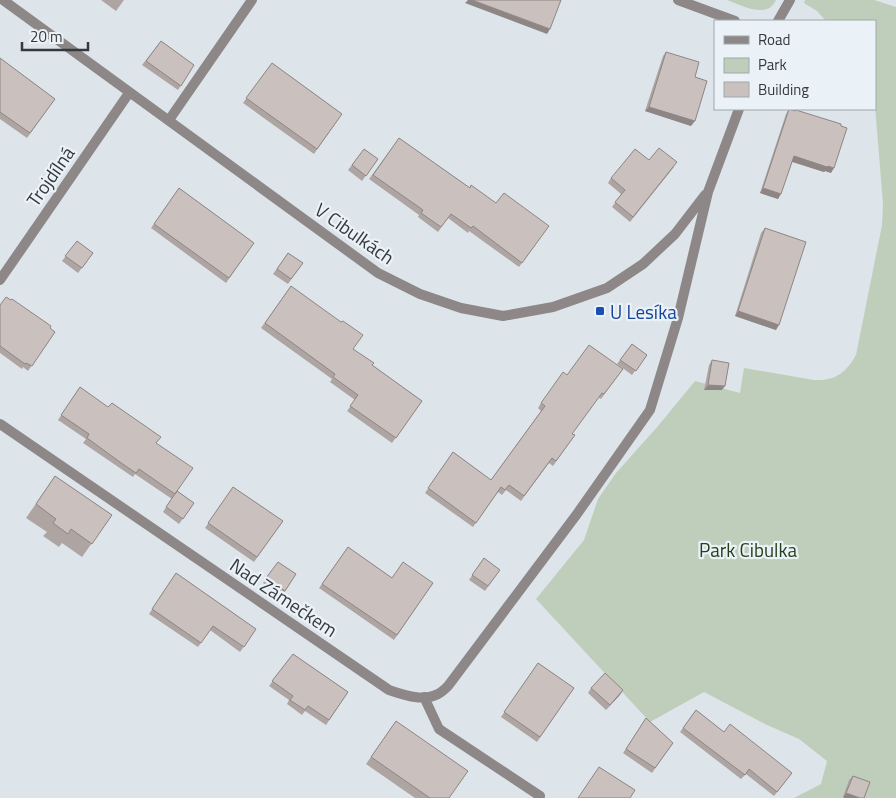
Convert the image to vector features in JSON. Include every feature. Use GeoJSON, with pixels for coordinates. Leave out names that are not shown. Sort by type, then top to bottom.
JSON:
{"type":"FeatureCollection","features":[{"type":"Feature","properties":{"kind":"street","name":"V Cibulkách"},"geometry":{"type":"LineString","coordinates":[[3,0],[378,273],[420,294],[461,308],[503,316],[553,307],[607,288],[643,264],[675,234],[708,192]]}},
{"type":"Feature","properties":{"kind":"street"},"geometry":{"type":"LineString","coordinates":[[169,120],[252,0]]}},
{"type":"Feature","properties":{"kind":"street"},"geometry":{"type":"LineString","coordinates":[[678,0],[732,20]]}},
{"type":"Feature","properties":{"kind":"street"},"geometry":{"type":"LineString","coordinates":[[779,20],[790,0]]}},
{"type":"Feature","properties":{"kind":"street","name":"Trojdílná"},"geometry":{"type":"LineString","coordinates":[[0,280],[130,93]]}},
{"type":"Feature","properties":{"kind":"street"},"geometry":{"type":"LineString","coordinates":[[540,796],[439,729],[424,697],[437,695],[448,686],[577,514],[650,410],[678,318],[708,192],[740,110]]}},
{"type":"Feature","properties":{"kind":"street","name":"Nad Zámečkem"},"geometry":{"type":"LineString","coordinates":[[0,424],[389,690],[407,696],[424,697]]}},
{"type":"Feature","properties":{"kind":"green space"},"geometry":{"type":"Polygon","coordinates":[[[727,0],[776,0],[772,6],[760,10],[727,0]]]}},
{"type":"Feature","properties":{"kind":"green space","name":"Park Cibulka"},"geometry":{"type":"Polygon","coordinates":[[[805,0],[874,0],[896,7],[896,798],[794,798],[821,784],[827,761],[799,739],[767,725],[704,692],[650,722],[536,599],[584,540],[598,499],[616,473],[695,381],[740,393],[744,368],[814,380],[828,379],[844,371],[856,355],[882,225],[883,204],[875,110],[876,20],[825,20],[817,11],[804,3],[805,0]]]}},
{"type":"Feature","properties":{"kind":"building"},"geometry":{"type":"Polygon","coordinates":[[[472,0],[561,0],[550,29],[472,0]]]}},
{"type":"Feature","properties":{"kind":"building"},"geometry":{"type":"Polygon","coordinates":[[[161,41],[194,65],[181,86],[146,61],[161,41]]]}},
{"type":"Feature","properties":{"kind":"building"},"geometry":{"type":"Polygon","coordinates":[[[666,52],[699,62],[695,77],[707,81],[695,121],[649,107],[666,52]]]}},
{"type":"Feature","properties":{"kind":"building"},"geometry":{"type":"Polygon","coordinates":[[[0,58],[55,99],[30,133],[0,112],[0,58]]]}},
{"type":"Feature","properties":{"kind":"building"},"geometry":{"type":"Polygon","coordinates":[[[272,63],[342,114],[317,149],[246,98],[272,63]]]}},
{"type":"Feature","properties":{"kind":"building"},"geometry":{"type":"Polygon","coordinates":[[[789,110],[796,110],[841,124],[841,126],[847,128],[834,168],[794,156],[781,194],[763,188],[789,110]]]}},
{"type":"Feature","properties":{"kind":"building"},"geometry":{"type":"Polygon","coordinates":[[[399,138],[470,188],[471,185],[496,203],[504,193],[549,226],[522,263],[473,226],[471,228],[451,214],[441,227],[421,213],[423,210],[373,175],[399,138]]]}},
{"type":"Feature","properties":{"kind":"building"},"geometry":{"type":"Polygon","coordinates":[[[659,148],[677,162],[633,217],[615,202],[625,190],[611,178],[635,149],[649,160],[659,148]]]}},
{"type":"Feature","properties":{"kind":"building"},"geometry":{"type":"Polygon","coordinates":[[[364,149],[378,159],[366,176],[352,165],[364,149]]]}},
{"type":"Feature","properties":{"kind":"building"},"geometry":{"type":"Polygon","coordinates":[[[179,188],[254,243],[229,278],[154,224],[179,188]]]}},
{"type":"Feature","properties":{"kind":"building"},"geometry":{"type":"Polygon","coordinates":[[[765,228],[806,242],[779,325],[738,311],[765,228]]]}},
{"type":"Feature","properties":{"kind":"building"},"geometry":{"type":"Polygon","coordinates":[[[77,241],[93,253],[82,268],[65,256],[77,241]]]}},
{"type":"Feature","properties":{"kind":"building"},"geometry":{"type":"Polygon","coordinates":[[[288,253],[303,263],[291,279],[277,269],[288,253]]]}},
{"type":"Feature","properties":{"kind":"building"},"geometry":{"type":"Polygon","coordinates":[[[291,286],[341,322],[343,321],[363,335],[353,349],[422,401],[396,438],[350,406],[358,395],[333,377],[335,374],[265,323],[291,286]]]}},
{"type":"Feature","properties":{"kind":"building"},"geometry":{"type":"Polygon","coordinates":[[[6,297],[12,299],[51,326],[50,328],[55,332],[32,366],[25,364],[0,346],[0,305],[6,297]]]}},
{"type":"Feature","properties":{"kind":"building"},"geometry":{"type":"Polygon","coordinates":[[[632,344],[647,355],[636,371],[620,360],[632,344]]]}},
{"type":"Feature","properties":{"kind":"building"},"geometry":{"type":"Polygon","coordinates":[[[589,345],[623,369],[604,394],[602,393],[572,434],[575,435],[556,461],[552,458],[524,496],[509,485],[505,490],[501,487],[476,523],[428,488],[453,452],[491,480],[545,406],[541,403],[563,372],[567,375],[589,345]]]}},
{"type":"Feature","properties":{"kind":"building"},"geometry":{"type":"Polygon","coordinates":[[[712,360],[729,363],[725,386],[708,385],[712,360]]]}},
{"type":"Feature","properties":{"kind":"building"},"geometry":{"type":"Polygon","coordinates":[[[80,387],[108,407],[112,403],[161,437],[156,443],[193,468],[175,494],[139,469],[136,473],[124,465],[87,438],[89,434],[61,415],[80,387]]]}},
{"type":"Feature","properties":{"kind":"building"},"geometry":{"type":"Polygon","coordinates":[[[55,476],[112,515],[92,544],[71,529],[68,534],[53,523],[56,519],[36,504],[55,476]]]}},
{"type":"Feature","properties":{"kind":"building"},"geometry":{"type":"Polygon","coordinates":[[[233,487],[283,521],[257,557],[208,523],[233,487]]]}},
{"type":"Feature","properties":{"kind":"building"},"geometry":{"type":"Polygon","coordinates":[[[177,491],[194,503],[183,519],[166,507],[177,491]]]}},
{"type":"Feature","properties":{"kind":"building"},"geometry":{"type":"Polygon","coordinates":[[[348,547],[392,578],[403,562],[433,583],[397,635],[322,584],[348,547]]]}},
{"type":"Feature","properties":{"kind":"building"},"geometry":{"type":"Polygon","coordinates":[[[484,558],[500,570],[488,586],[472,575],[484,558]]]}},
{"type":"Feature","properties":{"kind":"building"},"geometry":{"type":"Polygon","coordinates":[[[278,562],[296,574],[285,591],[266,578],[278,562]]]}},
{"type":"Feature","properties":{"kind":"building"},"geometry":{"type":"Polygon","coordinates":[[[176,573],[256,629],[244,647],[213,626],[201,643],[152,609],[176,573]]]}},
{"type":"Feature","properties":{"kind":"building"},"geometry":{"type":"Polygon","coordinates":[[[293,654],[348,692],[329,720],[308,706],[305,710],[290,700],[293,696],[272,681],[293,654]]]}},
{"type":"Feature","properties":{"kind":"building"},"geometry":{"type":"Polygon","coordinates":[[[538,663],[574,688],[540,737],[504,712],[538,663]]]}},
{"type":"Feature","properties":{"kind":"building"},"geometry":{"type":"Polygon","coordinates":[[[605,673],[623,690],[610,705],[591,688],[605,673]]]}},
{"type":"Feature","properties":{"kind":"building"},"geometry":{"type":"Polygon","coordinates":[[[696,710],[724,732],[730,724],[792,773],[777,792],[749,769],[745,775],[683,728],[696,710]]]}},
{"type":"Feature","properties":{"kind":"building"},"geometry":{"type":"Polygon","coordinates":[[[646,718],[673,743],[655,768],[626,749],[646,718]]]}},
{"type":"Feature","properties":{"kind":"building"},"geometry":{"type":"Polygon","coordinates":[[[396,721],[468,771],[449,798],[430,798],[371,757],[396,721]]]}},
{"type":"Feature","properties":{"kind":"building"},"geometry":{"type":"Polygon","coordinates":[[[599,767],[635,790],[630,798],[578,798],[599,767]]]}},
{"type":"Feature","properties":{"kind":"building"},"geometry":{"type":"Polygon","coordinates":[[[853,776],[870,782],[864,798],[846,793],[853,776]]]}},
{"type":"Feature","properties":{"kind":"place","name":"U Lesíka"},"geometry":{"type":"Point","coordinates":[600,311]}}]}
